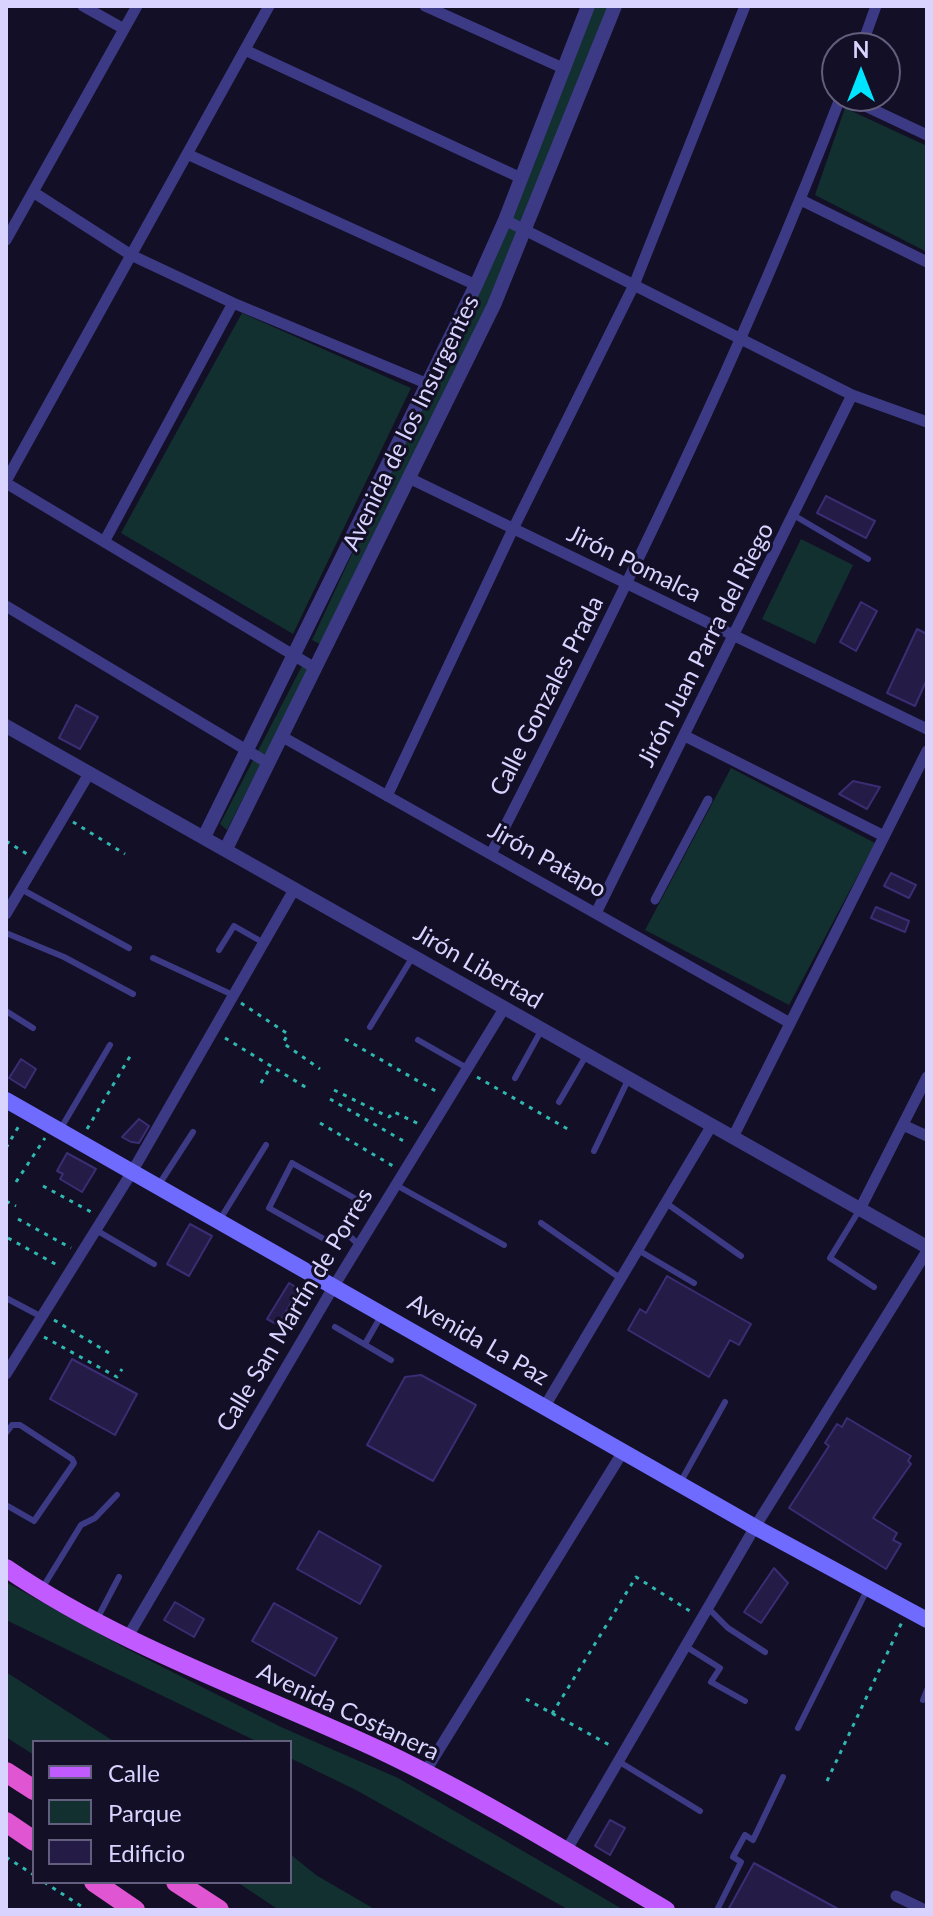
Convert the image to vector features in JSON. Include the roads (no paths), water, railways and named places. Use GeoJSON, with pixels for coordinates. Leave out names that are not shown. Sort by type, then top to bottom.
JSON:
{"type":"FeatureCollection","features":[{"type":"Feature","properties":{"kind":"highway"},"geometry":{"type":"LineString","coordinates":[[6,1772],[32,1789]]}},
{"type":"Feature","properties":{"kind":"highway"},"geometry":{"type":"LineString","coordinates":[[6,1822],[32,1840]]}},
{"type":"Feature","properties":{"kind":"highway"},"geometry":{"type":"LineString","coordinates":[[97,1884],[135,1910]]}},
{"type":"Feature","properties":{"kind":"highway"},"geometry":{"type":"LineString","coordinates":[[179,1884],[219,1910]]}},
{"type":"Feature","properties":{"kind":"main road","name":"Avenida La Paz"},"geometry":{"type":"LineString","coordinates":[[6,1100],[755,1527],[927,1620]]}},
{"type":"Feature","properties":{"kind":"main road","name":"Avenida Costanera"},"geometry":{"type":"LineString","coordinates":[[6,1568],[127,1638],[425,1772],[666,1910]]}},
{"type":"Feature","properties":{"kind":"street"},"geometry":{"type":"LineString","coordinates":[[83,6],[124,29]]}},
{"type":"Feature","properties":{"kind":"street"},"geometry":{"type":"LineString","coordinates":[[6,240],[137,6]]}},
{"type":"Feature","properties":{"kind":"street"},"geometry":{"type":"LineString","coordinates":[[269,6],[6,482],[315,668]]}},
{"type":"Feature","properties":{"kind":"street"},"geometry":{"type":"LineString","coordinates":[[425,6],[565,69]]}},
{"type":"Feature","properties":{"kind":"street"},"geometry":{"type":"LineString","coordinates":[[452,18],[458,6]]}},
{"type":"Feature","properties":{"kind":"street","name":"Avenida de los Insurgentes"},"geometry":{"type":"LineString","coordinates":[[204,837],[476,285],[505,220],[588,6]]}},
{"type":"Feature","properties":{"kind":"street","name":"Avenida de los Insurgentes"},"geometry":{"type":"LineString","coordinates":[[226,849],[494,305],[615,6]]}},
{"type":"Feature","properties":{"kind":"street"},"geometry":{"type":"LineString","coordinates":[[387,796],[513,529],[634,285],[745,6]]}},
{"type":"Feature","properties":{"kind":"street"},"geometry":{"type":"LineString","coordinates":[[867,32],[876,6]]}},
{"type":"Feature","properties":{"kind":"street"},"geometry":{"type":"LineString","coordinates":[[245,50],[521,178]]}},
{"type":"Feature","properties":{"kind":"street","name":"Calle Gonzales Prada"},"geometry":{"type":"LineString","coordinates":[[491,854],[628,585],[742,341],[836,112]]}},
{"type":"Feature","properties":{"kind":"street"},"geometry":{"type":"LineString","coordinates":[[877,112],[927,135]]}},
{"type":"Feature","properties":{"kind":"street"},"geometry":{"type":"LineString","coordinates":[[187,154],[476,285]]}},
{"type":"Feature","properties":{"kind":"street"},"geometry":{"type":"LineString","coordinates":[[33,192],[131,255],[233,303],[428,384]]}},
{"type":"Feature","properties":{"kind":"street"},"geometry":{"type":"LineString","coordinates":[[801,200],[927,262]]}},
{"type":"Feature","properties":{"kind":"street"},"geometry":{"type":"LineString","coordinates":[[505,220],[852,395],[927,422]]}},
{"type":"Feature","properties":{"kind":"street"},"geometry":{"type":"LineString","coordinates":[[104,542],[233,303]]}},
{"type":"Feature","properties":{"kind":"street","name":"Jirón Juan Parra del Riego"},"geometry":{"type":"LineString","coordinates":[[596,913],[795,516],[852,395]]}},
{"type":"Feature","properties":{"kind":"street","name":"Jirón Pomalca"},"geometry":{"type":"LineString","coordinates":[[409,478],[927,729]]}},
{"type":"Feature","properties":{"kind":"street"},"geometry":{"type":"LineString","coordinates":[[6,606],[268,763]]}},
{"type":"Feature","properties":{"kind":"street","name":"Jirón Libertad"},"geometry":{"type":"LineString","coordinates":[[6,726],[927,1249]]}},
{"type":"Feature","properties":{"kind":"street","name":"Jirón Patapo"},"geometry":{"type":"LineString","coordinates":[[281,736],[790,1023]]}},
{"type":"Feature","properties":{"kind":"street"},"geometry":{"type":"LineString","coordinates":[[685,736],[884,836]]}},
{"type":"Feature","properties":{"kind":"street"},"geometry":{"type":"LineString","coordinates":[[733,1137],[927,751]]}},
{"type":"Feature","properties":{"kind":"street"},"geometry":{"type":"LineString","coordinates":[[6,914],[90,772]]}},
{"type":"Feature","properties":{"kind":"street"},"geometry":{"type":"LineString","coordinates":[[655,900],[708,800]]}},
{"type":"Feature","properties":{"kind":"street"},"geometry":{"type":"LineString","coordinates":[[6,1374],[132,1172],[295,888]]}},
{"type":"Feature","properties":{"kind":"street","name":"Calle San Martín de Porres"},"geometry":{"type":"LineString","coordinates":[[127,1638],[334,1286],[505,1007]]}},
{"type":"Feature","properties":{"kind":"street"},"geometry":{"type":"LineString","coordinates":[[860,1209],[927,1077]]}},
{"type":"Feature","properties":{"kind":"street"},"geometry":{"type":"LineString","coordinates":[[545,1406],[712,1125]]}},
{"type":"Feature","properties":{"kind":"street"},"geometry":{"type":"LineString","coordinates":[[903,1125],[927,1136]]}},
{"type":"Feature","properties":{"kind":"street"},"geometry":{"type":"LineString","coordinates":[[566,1851],[755,1527],[927,1249]]}},
{"type":"Feature","properties":{"kind":"street"},"geometry":{"type":"LineString","coordinates":[[425,1772],[624,1450]]}},
{"type":"Feature","properties":{"kind":"street"},"geometry":{"type":"LineString","coordinates":[[896,1896],[925,1910]]}},
{"type":"Feature","properties":{"kind":"lane"},"geometry":{"type":"LineString","coordinates":[[795,516],[868,559]]}},
{"type":"Feature","properties":{"kind":"lane"},"geometry":{"type":"LineString","coordinates":[[21,889],[129,948]]}},
{"type":"Feature","properties":{"kind":"lane"},"geometry":{"type":"LineString","coordinates":[[219,950],[234,926],[264,943]]}},
{"type":"Feature","properties":{"kind":"lane"},"geometry":{"type":"LineString","coordinates":[[6,933],[64,957],[133,994]]}},
{"type":"Feature","properties":{"kind":"lane"},"geometry":{"type":"LineString","coordinates":[[370,1027],[413,955]]}},
{"type":"Feature","properties":{"kind":"lane"},"geometry":{"type":"LineString","coordinates":[[153,958],[233,997]]}},
{"type":"Feature","properties":{"kind":"lane"},"geometry":{"type":"LineString","coordinates":[[6,1011],[33,1028]]}},
{"type":"Feature","properties":{"kind":"lane"},"geometry":{"type":"LineString","coordinates":[[515,1078],[542,1028]]}},
{"type":"Feature","properties":{"kind":"lane"},"geometry":{"type":"LineString","coordinates":[[418,1040],[467,1069]]}},
{"type":"Feature","properties":{"kind":"lane"},"geometry":{"type":"LineString","coordinates":[[56,1128],[110,1045]]}},
{"type":"Feature","properties":{"kind":"lane"},"geometry":{"type":"LineString","coordinates":[[559,1102],[587,1054]]}},
{"type":"Feature","properties":{"kind":"lane"},"geometry":{"type":"LineString","coordinates":[[594,1151],[629,1078]]}},
{"type":"Feature","properties":{"kind":"lane"},"geometry":{"type":"LineString","coordinates":[[158,1186],[193,1132]]}},
{"type":"Feature","properties":{"kind":"lane"},"geometry":{"type":"LineString","coordinates":[[219,1221],[266,1145]]}},
{"type":"Feature","properties":{"kind":"lane"},"geometry":{"type":"LineString","coordinates":[[293,1164],[356,1199],[342,1229],[333,1244],[269,1208],[289,1165],[293,1164]]}},
{"type":"Feature","properties":{"kind":"lane"},"geometry":{"type":"LineString","coordinates":[[396,1185],[504,1245]]}},
{"type":"Feature","properties":{"kind":"lane"},"geometry":{"type":"LineString","coordinates":[[666,1203],[741,1256]]}},
{"type":"Feature","properties":{"kind":"lane"},"geometry":{"type":"LineString","coordinates":[[860,1209],[830,1258],[874,1287]]}},
{"type":"Feature","properties":{"kind":"lane"},"geometry":{"type":"LineString","coordinates":[[541,1223],[621,1278]]}},
{"type":"Feature","properties":{"kind":"lane"},"geometry":{"type":"LineString","coordinates":[[342,1229],[359,1245]]}},
{"type":"Feature","properties":{"kind":"lane"},"geometry":{"type":"LineString","coordinates":[[96,1230],[154,1264]]}},
{"type":"Feature","properties":{"kind":"lane"},"geometry":{"type":"LineString","coordinates":[[638,1250],[694,1283]]}},
{"type":"Feature","properties":{"kind":"lane"},"geometry":{"type":"LineString","coordinates":[[6,1298],[43,1315]]}},
{"type":"Feature","properties":{"kind":"lane"},"geometry":{"type":"LineString","coordinates":[[365,1344],[383,1313]]}},
{"type":"Feature","properties":{"kind":"lane"},"geometry":{"type":"LineString","coordinates":[[335,1327],[391,1360]]}},
{"type":"Feature","properties":{"kind":"lane"},"geometry":{"type":"LineString","coordinates":[[680,1483],[725,1402]]}},
{"type":"Feature","properties":{"kind":"lane"},"geometry":{"type":"LineString","coordinates":[[6,1433],[12,1425],[20,1425],[72,1459],[74,1465],[32,1522],[6,1505]]}},
{"type":"Feature","properties":{"kind":"lane"},"geometry":{"type":"LineString","coordinates":[[41,1591],[81,1525],[95,1518],[117,1495]]}},
{"type":"Feature","properties":{"kind":"lane"},"geometry":{"type":"LineString","coordinates":[[96,1622],[119,1577]]}},
{"type":"Feature","properties":{"kind":"lane"},"geometry":{"type":"LineString","coordinates":[[798,1728],[868,1588]]}},
{"type":"Feature","properties":{"kind":"lane"},"geometry":{"type":"LineString","coordinates":[[705,1613],[765,1652]]}},
{"type":"Feature","properties":{"kind":"lane"},"geometry":{"type":"LineString","coordinates":[[685,1646],[720,1668],[711,1682],[745,1701]]}},
{"type":"Feature","properties":{"kind":"lane"},"geometry":{"type":"LineString","coordinates":[[923,1700],[927,1690]]}},
{"type":"Feature","properties":{"kind":"lane"},"geometry":{"type":"LineString","coordinates":[[620,1757],[700,1811]]}},
{"type":"Feature","properties":{"kind":"lane"},"geometry":{"type":"LineString","coordinates":[[717,1910],[741,1862],[733,1857],[745,1835],[753,1840],[783,1777]]}}]}
